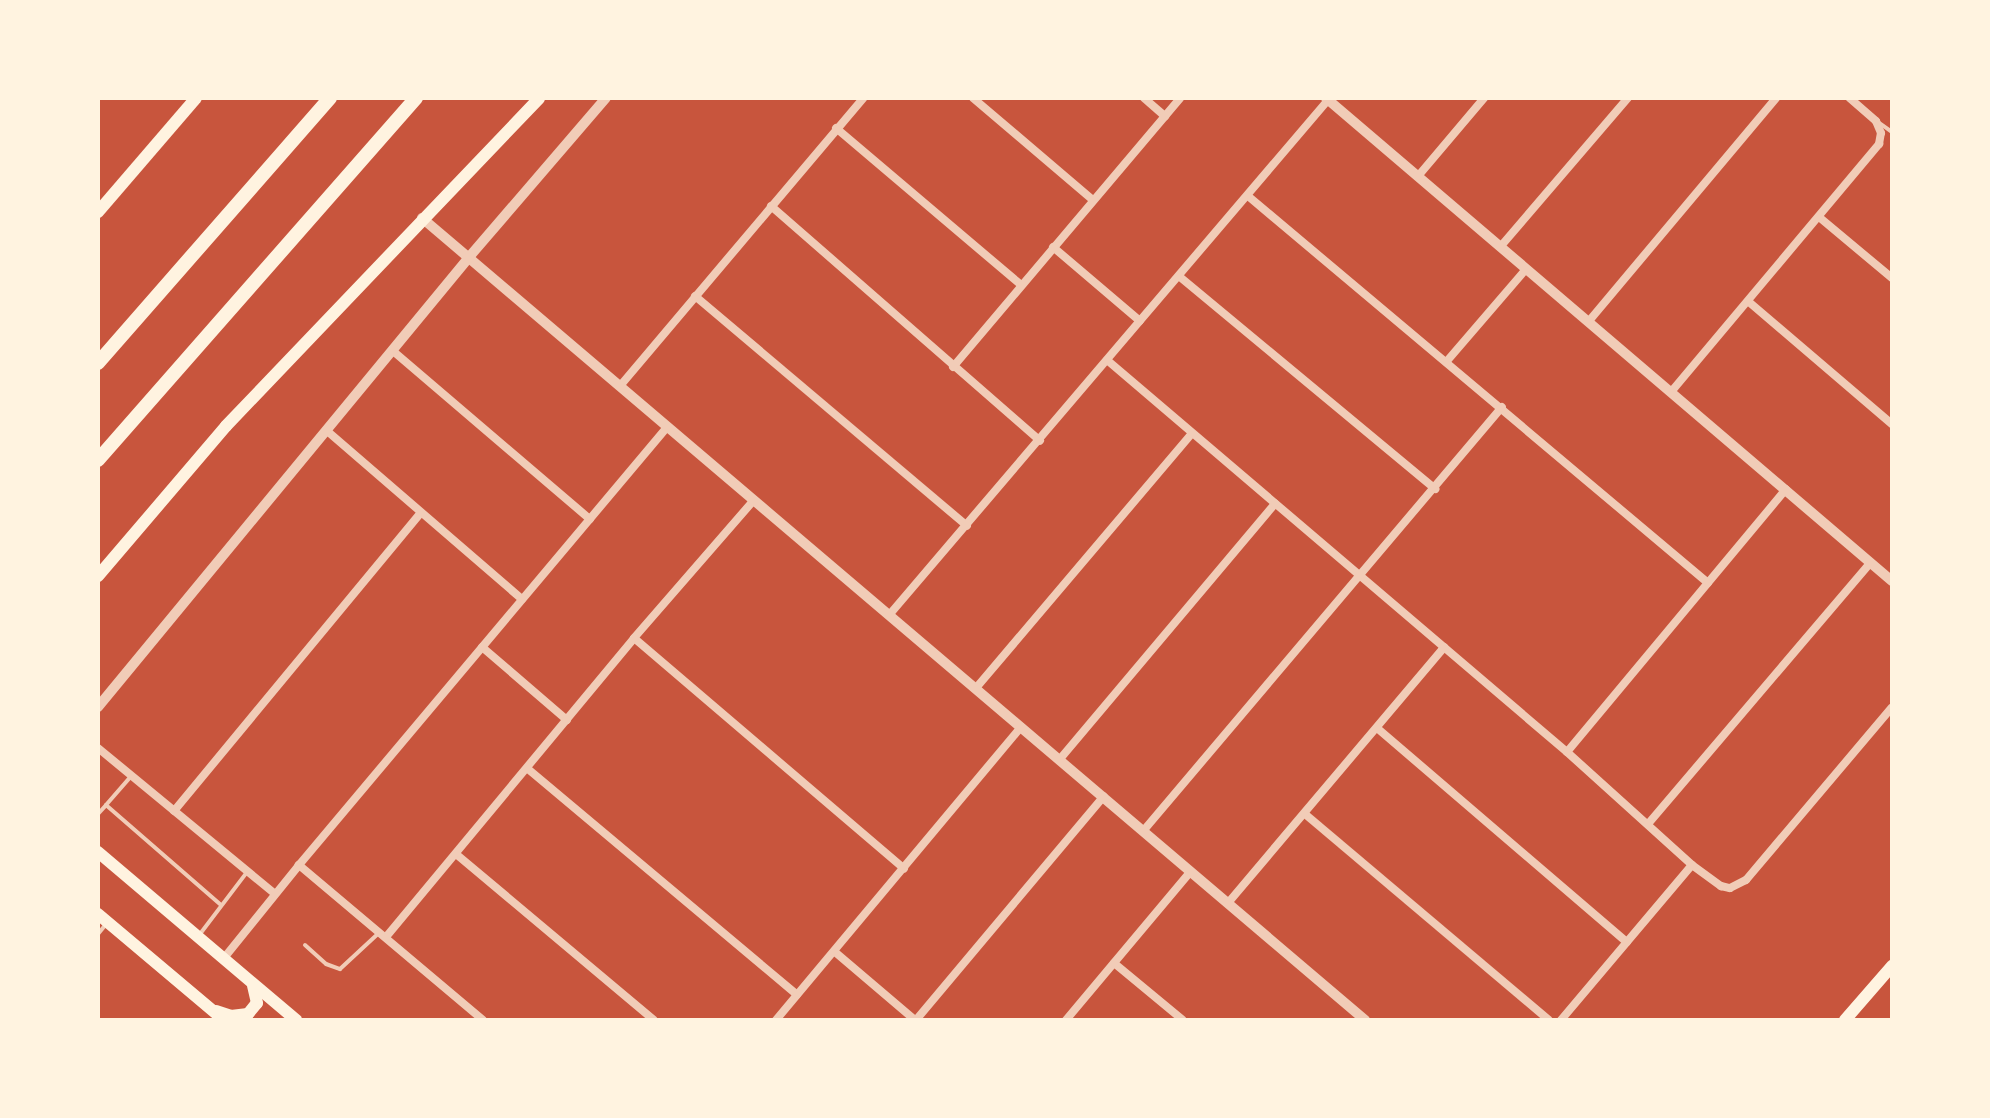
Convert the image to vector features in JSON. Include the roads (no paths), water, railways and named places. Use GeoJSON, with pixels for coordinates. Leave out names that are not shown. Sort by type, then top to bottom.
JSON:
{"type":"FeatureCollection","features":[{"type":"Feature","properties":{"kind":"highway"},"geometry":{"type":"LineString","coordinates":[[98,363],[330,98]]}},
{"type":"Feature","properties":{"kind":"highway"},"geometry":{"type":"LineString","coordinates":[[98,460],[416,98]]}},
{"type":"Feature","properties":{"kind":"main road"},"geometry":{"type":"LineString","coordinates":[[98,212],[196,98]]}},
{"type":"Feature","properties":{"kind":"main road"},"geometry":{"type":"LineString","coordinates":[[99,576],[226,426],[539,98]]}},
{"type":"Feature","properties":{"kind":"main road"},"geometry":{"type":"LineString","coordinates":[[98,852],[296,1020]]}},
{"type":"Feature","properties":{"kind":"main road"},"geometry":{"type":"LineString","coordinates":[[103,918],[224,1020]]}},
{"type":"Feature","properties":{"kind":"main road"},"geometry":{"type":"LineString","coordinates":[[1845,1020],[1892,966]]}},
{"type":"Feature","properties":{"kind":"main road"},"geometry":{"type":"LineString","coordinates":[[213,1010],[239,1017],[253,1009],[258,997],[249,980]]}},
{"type":"Feature","properties":{"kind":"street"},"geometry":{"type":"LineString","coordinates":[[98,707],[470,256],[606,98]]}},
{"type":"Feature","properties":{"kind":"street"},"geometry":{"type":"LineString","coordinates":[[620,386],[863,98]]}},
{"type":"Feature","properties":{"kind":"street"},"geometry":{"type":"LineString","coordinates":[[973,98],[1093,200]]}},
{"type":"Feature","properties":{"kind":"street"},"geometry":{"type":"LineString","coordinates":[[1144,98],[1165,116]]}},
{"type":"Feature","properties":{"kind":"street"},"geometry":{"type":"LineString","coordinates":[[953,367],[1180,98]]}},
{"type":"Feature","properties":{"kind":"street"},"geometry":{"type":"LineString","coordinates":[[1419,175],[1484,98]]}},
{"type":"Feature","properties":{"kind":"street"},"geometry":{"type":"LineString","coordinates":[[1501,246],[1628,98]]}},
{"type":"Feature","properties":{"kind":"street"},"geometry":{"type":"LineString","coordinates":[[1589,321],[1776,98]]}},
{"type":"Feature","properties":{"kind":"street"},"geometry":{"type":"LineString","coordinates":[[1671,392],[1879,144],[1881,133],[1876,121],[1850,98]]}},
{"type":"Feature","properties":{"kind":"street"},"geometry":{"type":"LineString","coordinates":[[890,614],[1180,277],[1327,99],[1892,581]]}},
{"type":"Feature","properties":{"kind":"street"},"geometry":{"type":"LineString","coordinates":[[836,128],[1021,285]]}},
{"type":"Feature","properties":{"kind":"street"},"geometry":{"type":"LineString","coordinates":[[1248,196],[1708,583]]}},
{"type":"Feature","properties":{"kind":"street"},"geometry":{"type":"LineString","coordinates":[[771,206],[1040,441]]}},
{"type":"Feature","properties":{"kind":"street"},"geometry":{"type":"LineString","coordinates":[[1819,217],[1892,278]]}},
{"type":"Feature","properties":{"kind":"street"},"geometry":{"type":"LineString","coordinates":[[422,218],[1365,1020]]}},
{"type":"Feature","properties":{"kind":"street"},"geometry":{"type":"LineString","coordinates":[[1053,247],[1140,321]]}},
{"type":"Feature","properties":{"kind":"street"},"geometry":{"type":"LineString","coordinates":[[1447,361],[1526,269]]}},
{"type":"Feature","properties":{"kind":"street"},"geometry":{"type":"LineString","coordinates":[[1180,277],[1435,489]]}},
{"type":"Feature","properties":{"kind":"street"},"geometry":{"type":"LineString","coordinates":[[695,296],[967,526]]}},
{"type":"Feature","properties":{"kind":"street"},"geometry":{"type":"LineString","coordinates":[[1749,302],[1892,424]]}},
{"type":"Feature","properties":{"kind":"street"},"geometry":{"type":"LineString","coordinates":[[393,351],[590,519]]}},
{"type":"Feature","properties":{"kind":"street"},"geometry":{"type":"LineString","coordinates":[[1107,360],[1567,752],[1692,865],[1721,886],[1739,886],[1892,707]]}},
{"type":"Feature","properties":{"kind":"street"},"geometry":{"type":"LineString","coordinates":[[1144,830],[1363,576],[1502,407]]}},
{"type":"Feature","properties":{"kind":"street"},"geometry":{"type":"LineString","coordinates":[[224,958],[274,893],[668,426]]}},
{"type":"Feature","properties":{"kind":"street"},"geometry":{"type":"LineString","coordinates":[[326,430],[522,599]]}},
{"type":"Feature","properties":{"kind":"street"},"geometry":{"type":"LineString","coordinates":[[976,688],[1192,433]]}},
{"type":"Feature","properties":{"kind":"street"},"geometry":{"type":"LineString","coordinates":[[1567,752],[1786,489]]}},
{"type":"Feature","properties":{"kind":"street"},"geometry":{"type":"LineString","coordinates":[[383,935],[456,854],[634,638],[754,500]]}},
{"type":"Feature","properties":{"kind":"street"},"geometry":{"type":"LineString","coordinates":[[1060,759],[1275,504]]}},
{"type":"Feature","properties":{"kind":"street"},"geometry":{"type":"LineString","coordinates":[[174,811],[420,514]]}},
{"type":"Feature","properties":{"kind":"street"},"geometry":{"type":"LineString","coordinates":[[1648,824],[1870,563]]}},
{"type":"Feature","properties":{"kind":"street"},"geometry":{"type":"LineString","coordinates":[[634,638],[904,869]]}},
{"type":"Feature","properties":{"kind":"street"},"geometry":{"type":"LineString","coordinates":[[482,647],[567,720]]}},
{"type":"Feature","properties":{"kind":"street"},"geometry":{"type":"LineString","coordinates":[[1228,903],[1444,647]]}},
{"type":"Feature","properties":{"kind":"street"},"geometry":{"type":"LineString","coordinates":[[776,1020],[1021,727]]}},
{"type":"Feature","properties":{"kind":"street"},"geometry":{"type":"LineString","coordinates":[[1377,728],[1627,942]]}},
{"type":"Feature","properties":{"kind":"street"},"geometry":{"type":"LineString","coordinates":[[98,748],[274,893]]}},
{"type":"Feature","properties":{"kind":"street"},"geometry":{"type":"LineString","coordinates":[[528,769],[797,995]]}},
{"type":"Feature","properties":{"kind":"street"},"geometry":{"type":"LineString","coordinates":[[835,952],[916,1020],[1104,796]]}},
{"type":"Feature","properties":{"kind":"street"},"geometry":{"type":"LineString","coordinates":[[1305,814],[1549,1020]]}},
{"type":"Feature","properties":{"kind":"street"},"geometry":{"type":"LineString","coordinates":[[456,854],[654,1020]]}},
{"type":"Feature","properties":{"kind":"street"},"geometry":{"type":"LineString","coordinates":[[299,865],[483,1020]]}},
{"type":"Feature","properties":{"kind":"street"},"geometry":{"type":"LineString","coordinates":[[1561,1020],[1692,865]]}},
{"type":"Feature","properties":{"kind":"street"},"geometry":{"type":"LineString","coordinates":[[1066,1020],[1191,871]]}},
{"type":"Feature","properties":{"kind":"street"},"geometry":{"type":"LineString","coordinates":[[1114,963],[1183,1020]]}},
{"type":"Feature","properties":{"kind":"lane"},"geometry":{"type":"LineString","coordinates":[[1876,121],[1892,132]]}},
{"type":"Feature","properties":{"kind":"lane"},"geometry":{"type":"LineString","coordinates":[[98,814],[131,776]]}},
{"type":"Feature","properties":{"kind":"lane"},"geometry":{"type":"LineString","coordinates":[[106,805],[221,905]]}},
{"type":"Feature","properties":{"kind":"lane"},"geometry":{"type":"LineString","coordinates":[[198,936],[247,872]]}},
{"type":"Feature","properties":{"kind":"lane"},"geometry":{"type":"LineString","coordinates":[[98,934],[103,918]]}},
{"type":"Feature","properties":{"kind":"lane"},"geometry":{"type":"LineString","coordinates":[[305,945],[326,964],[340,969],[383,935]]}}]}
